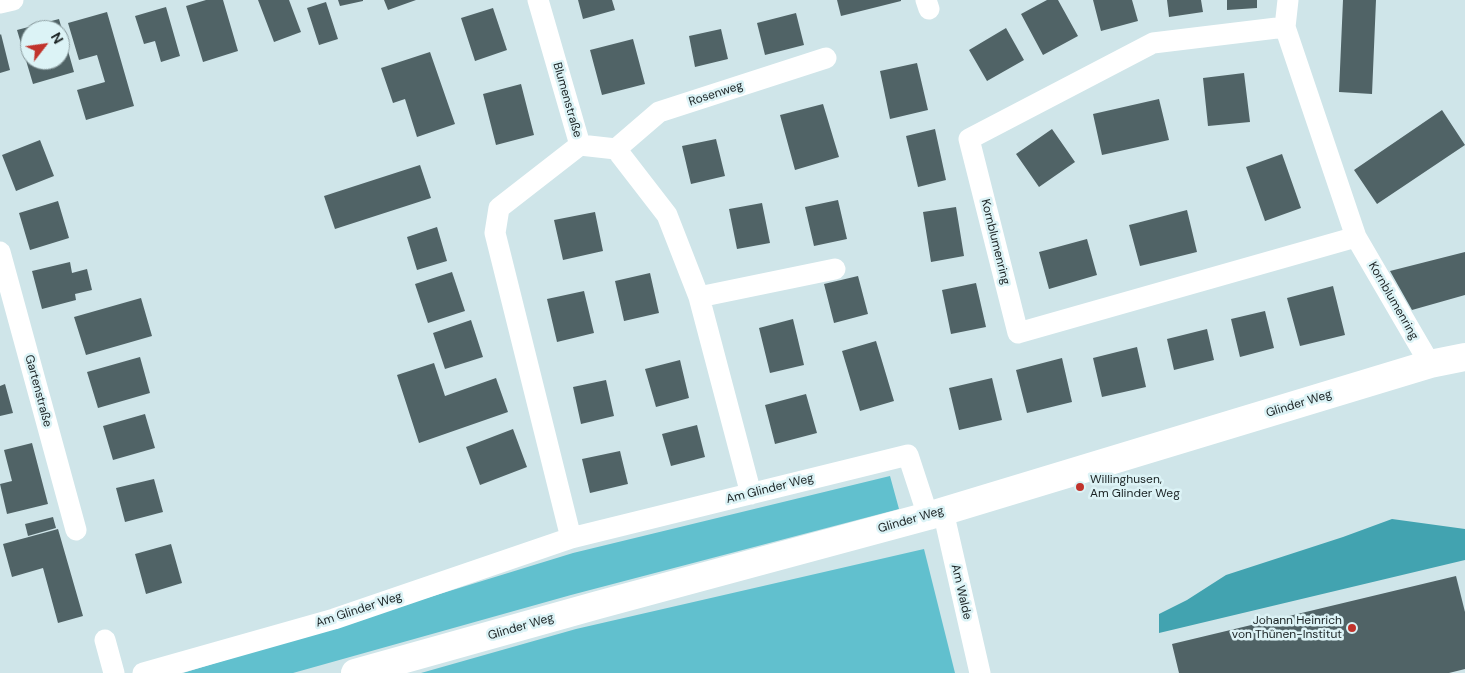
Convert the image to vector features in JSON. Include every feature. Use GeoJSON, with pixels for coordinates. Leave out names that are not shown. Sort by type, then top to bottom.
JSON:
{"type":"FeatureCollection","features":[{"type":"Feature","properties":{"kind":"street"},"geometry":{"type":"LineString","coordinates":[[0,3],[13,0]]}},
{"type":"Feature","properties":{"kind":"street","name":"Blumenstraße"},"geometry":{"type":"LineString","coordinates":[[538,0],[580,145],[616,149]]}},
{"type":"Feature","properties":{"kind":"street","name":"Kornblumenring"},"geometry":{"type":"LineString","coordinates":[[1288,0],[1284,27],[1356,237],[1430,364]]}},
{"type":"Feature","properties":{"kind":"street","name":"Kornblumenring"},"geometry":{"type":"LineString","coordinates":[[1284,27],[1153,43],[969,139],[1018,334],[1356,237]]}},
{"type":"Feature","properties":{"kind":"street","name":"Rosenweg"},"geometry":{"type":"LineString","coordinates":[[616,149],[659,112],[826,58]]}},
{"type":"Feature","properties":{"kind":"street"},"geometry":{"type":"LineString","coordinates":[[571,538],[495,233],[499,208],[580,145]]}},
{"type":"Feature","properties":{"kind":"street"},"geometry":{"type":"LineString","coordinates":[[616,149],[667,215],[699,297],[751,494]]}},
{"type":"Feature","properties":{"kind":"street","name":"Gartenstraße"},"geometry":{"type":"LineString","coordinates":[[0,252],[76,530]]}},
{"type":"Feature","properties":{"kind":"street"},"geometry":{"type":"LineString","coordinates":[[699,297],[835,268]]}},
{"type":"Feature","properties":{"kind":"street","name":"Glinder Weg"},"geometry":{"type":"LineString","coordinates":[[355,673],[579,610],[935,514],[1430,364],[1465,357]]}},
{"type":"Feature","properties":{"kind":"street","name":"Am Glinder Weg"},"geometry":{"type":"LineString","coordinates":[[143,673],[334,619],[571,538],[908,456],[935,514]]}},
{"type":"Feature","properties":{"kind":"street","name":"Am Walde"},"geometry":{"type":"LineString","coordinates":[[935,514],[980,673]]}},
{"type":"Feature","properties":{"kind":"street"},"geometry":{"type":"LineString","coordinates":[[105,640],[114,673]]}},
{"type":"Feature","properties":{"kind":"shaded area"},"geometry":{"type":"Polygon","coordinates":[[[890,476],[899,509],[571,595],[293,673],[183,673],[573,553],[890,476]]]}},
{"type":"Feature","properties":{"kind":"shaded area"},"geometry":{"type":"Polygon","coordinates":[[[1392,519],[1465,529],[1465,560],[1159,633],[1159,614],[1187,600],[1226,575],[1392,519]]]}},
{"type":"Feature","properties":{"kind":"shaded area"},"geometry":{"type":"Polygon","coordinates":[[[924,549],[955,673],[421,673],[576,629],[924,549]]]}},
{"type":"Feature","properties":{"kind":"building"},"geometry":{"type":"Polygon","coordinates":[[[206,0],[223,0],[238,51],[203,62],[186,6],[206,0]]]}},
{"type":"Feature","properties":{"kind":"building"},"geometry":{"type":"Polygon","coordinates":[[[258,0],[289,0],[301,32],[274,42],[258,0]]]}},
{"type":"Feature","properties":{"kind":"building"},"geometry":{"type":"Polygon","coordinates":[[[338,0],[363,0],[363,1],[340,6],[338,0]]]}},
{"type":"Feature","properties":{"kind":"building"},"geometry":{"type":"Polygon","coordinates":[[[384,0],[416,0],[388,10],[384,0]]]}},
{"type":"Feature","properties":{"kind":"building"},"geometry":{"type":"Polygon","coordinates":[[[578,0],[612,0],[615,10],[583,19],[578,0]]]}},
{"type":"Feature","properties":{"kind":"building"},"geometry":{"type":"Polygon","coordinates":[[[837,0],[901,0],[901,1],[841,16],[837,0]]]}},
{"type":"Feature","properties":{"kind":"building"},"geometry":{"type":"Polygon","coordinates":[[[1047,0],[1058,0],[1078,36],[1043,55],[1021,14],[1047,0]]]}},
{"type":"Feature","properties":{"kind":"building"},"geometry":{"type":"Polygon","coordinates":[[[1093,0],[1132,0],[1138,21],[1101,31],[1093,0]]]}},
{"type":"Feature","properties":{"kind":"building"},"geometry":{"type":"Polygon","coordinates":[[[1167,0],[1201,0],[1203,12],[1169,17],[1167,0]]]}},
{"type":"Feature","properties":{"kind":"building"},"geometry":{"type":"Polygon","coordinates":[[[1227,0],[1257,0],[1257,8],[1227,10],[1227,0]]]}},
{"type":"Feature","properties":{"kind":"building"},"geometry":{"type":"Polygon","coordinates":[[[1343,0],[1376,0],[1372,94],[1339,92],[1343,0]]]}},
{"type":"Feature","properties":{"kind":"building"},"geometry":{"type":"Polygon","coordinates":[[[326,2],[338,39],[319,45],[307,8],[326,2]]]}},
{"type":"Feature","properties":{"kind":"building"},"geometry":{"type":"Polygon","coordinates":[[[166,7],[180,56],[161,62],[155,41],[144,44],[135,16],[166,7]]]}},
{"type":"Feature","properties":{"kind":"building"},"geometry":{"type":"Polygon","coordinates":[[[493,8],[507,50],[475,61],[461,18],[493,8]]]}},
{"type":"Feature","properties":{"kind":"building"},"geometry":{"type":"Polygon","coordinates":[[[107,12],[134,106],[86,120],[77,90],[105,82],[97,55],[79,60],[70,30],[70,22],[107,12]]]}},
{"type":"Feature","properties":{"kind":"building"},"geometry":{"type":"Polygon","coordinates":[[[796,13],[804,45],[765,55],[757,23],[796,13]]]}},
{"type":"Feature","properties":{"kind":"building"},"geometry":{"type":"Polygon","coordinates":[[[1006,28],[1024,60],[987,81],[969,50],[1006,28]]]}},
{"type":"Feature","properties":{"kind":"building"},"geometry":{"type":"Polygon","coordinates":[[[20,29],[20,40],[17,30],[20,29]]]}},
{"type":"Feature","properties":{"kind":"building"},"geometry":{"type":"Polygon","coordinates":[[[721,29],[728,59],[695,67],[689,36],[721,29]]]}},
{"type":"Feature","properties":{"kind":"building"},"geometry":{"type":"Polygon","coordinates":[[[0,35],[10,70],[0,73],[0,35]]]}},
{"type":"Feature","properties":{"kind":"building"},"geometry":{"type":"Polygon","coordinates":[[[633,39],[645,84],[602,95],[590,50],[633,39]]]}},
{"type":"Feature","properties":{"kind":"building"},"geometry":{"type":"Polygon","coordinates":[[[430,52],[455,124],[417,137],[405,99],[393,103],[381,68],[430,52]]]}},
{"type":"Feature","properties":{"kind":"building"},"geometry":{"type":"Polygon","coordinates":[[[70,58],[74,72],[33,84],[29,70],[70,70],[70,58]]]}},
{"type":"Feature","properties":{"kind":"building"},"geometry":{"type":"Polygon","coordinates":[[[917,63],[928,110],[890,119],[880,71],[917,63]]]}},
{"type":"Feature","properties":{"kind":"building"},"geometry":{"type":"Polygon","coordinates":[[[1244,73],[1250,122],[1208,126],[1203,78],[1244,73]]]}},
{"type":"Feature","properties":{"kind":"building"},"geometry":{"type":"Polygon","coordinates":[[[521,84],[534,135],[496,145],[483,94],[521,84]]]}},
{"type":"Feature","properties":{"kind":"building"},"geometry":{"type":"Polygon","coordinates":[[[1159,99],[1169,140],[1102,155],[1093,114],[1159,99]]]}},
{"type":"Feature","properties":{"kind":"building"},"geometry":{"type":"Polygon","coordinates":[[[823,104],[839,157],[795,170],[780,115],[823,104]]]}},
{"type":"Feature","properties":{"kind":"building"},"geometry":{"type":"Polygon","coordinates":[[[1442,110],[1465,145],[1377,204],[1354,170],[1442,110]]]}},
{"type":"Feature","properties":{"kind":"building"},"geometry":{"type":"Polygon","coordinates":[[[935,129],[946,180],[918,187],[906,136],[935,129]]]}},
{"type":"Feature","properties":{"kind":"building"},"geometry":{"type":"Polygon","coordinates":[[[1052,129],[1075,162],[1039,187],[1016,154],[1052,129]]]}},
{"type":"Feature","properties":{"kind":"building"},"geometry":{"type":"Polygon","coordinates":[[[716,139],[725,176],[691,184],[682,146],[716,139]]]}},
{"type":"Feature","properties":{"kind":"building"},"geometry":{"type":"Polygon","coordinates":[[[40,140],[54,176],[16,191],[2,155],[40,140]]]}},
{"type":"Feature","properties":{"kind":"building"},"geometry":{"type":"Polygon","coordinates":[[[1282,154],[1301,208],[1265,221],[1246,167],[1282,154]]]}},
{"type":"Feature","properties":{"kind":"building"},"geometry":{"type":"Polygon","coordinates":[[[420,165],[431,198],[335,229],[324,196],[420,165]]]}},
{"type":"Feature","properties":{"kind":"building"},"geometry":{"type":"Polygon","coordinates":[[[838,200],[847,239],[814,246],[805,207],[838,200]]]}},
{"type":"Feature","properties":{"kind":"building"},"geometry":{"type":"Polygon","coordinates":[[[58,201],[69,238],[30,250],[19,213],[58,201]]]}},
{"type":"Feature","properties":{"kind":"building"},"geometry":{"type":"Polygon","coordinates":[[[762,203],[770,243],[737,249],[729,209],[762,203]]]}},
{"type":"Feature","properties":{"kind":"building"},"geometry":{"type":"Polygon","coordinates":[[[956,207],[964,256],[931,262],[923,212],[956,207]]]}},
{"type":"Feature","properties":{"kind":"building"},"geometry":{"type":"Polygon","coordinates":[[[1187,210],[1197,252],[1140,266],[1129,225],[1187,210]]]}},
{"type":"Feature","properties":{"kind":"building"},"geometry":{"type":"Polygon","coordinates":[[[595,212],[603,251],[563,260],[554,220],[595,212]]]}},
{"type":"Feature","properties":{"kind":"building"},"geometry":{"type":"Polygon","coordinates":[[[437,227],[447,261],[417,270],[407,237],[437,227]]]}},
{"type":"Feature","properties":{"kind":"building"},"geometry":{"type":"Polygon","coordinates":[[[1087,239],[1097,275],[1049,289],[1039,252],[1087,239]]]}},
{"type":"Feature","properties":{"kind":"building"},"geometry":{"type":"Polygon","coordinates":[[[1465,252],[1465,295],[1412,310],[1390,271],[1465,252]]]}},
{"type":"Feature","properties":{"kind":"building"},"geometry":{"type":"Polygon","coordinates":[[[70,262],[72,273],[87,269],[92,290],[75,294],[76,300],[42,309],[32,271],[70,262]]]}},
{"type":"Feature","properties":{"kind":"building"},"geometry":{"type":"Polygon","coordinates":[[[452,272],[465,311],[428,323],[415,284],[452,272]]]}},
{"type":"Feature","properties":{"kind":"building"},"geometry":{"type":"Polygon","coordinates":[[[650,273],[659,313],[624,321],[615,281],[650,273]]]}},
{"type":"Feature","properties":{"kind":"building"},"geometry":{"type":"Polygon","coordinates":[[[858,276],[868,314],[834,323],[824,284],[858,276]]]}},
{"type":"Feature","properties":{"kind":"building"},"geometry":{"type":"Polygon","coordinates":[[[976,283],[986,327],[951,334],[942,290],[976,283]]]}},
{"type":"Feature","properties":{"kind":"building"},"geometry":{"type":"Polygon","coordinates":[[[1333,286],[1345,335],[1300,346],[1287,298],[1333,286]]]}},
{"type":"Feature","properties":{"kind":"building"},"geometry":{"type":"Polygon","coordinates":[[[584,291],[594,333],[557,342],[547,299],[584,291]]]}},
{"type":"Feature","properties":{"kind":"building"},"geometry":{"type":"Polygon","coordinates":[[[141,298],[152,336],[86,355],[74,317],[141,298]]]}},
{"type":"Feature","properties":{"kind":"building"},"geometry":{"type":"Polygon","coordinates":[[[1265,311],[1274,348],[1240,357],[1231,319],[1265,311]]]}},
{"type":"Feature","properties":{"kind":"building"},"geometry":{"type":"Polygon","coordinates":[[[793,319],[804,365],[770,373],[759,328],[793,319]]]}},
{"type":"Feature","properties":{"kind":"building"},"geometry":{"type":"Polygon","coordinates":[[[471,320],[483,357],[445,369],[433,333],[471,320]]]}},
{"type":"Feature","properties":{"kind":"building"},"geometry":{"type":"Polygon","coordinates":[[[1207,329],[1214,360],[1174,370],[1167,339],[1207,329]]]}},
{"type":"Feature","properties":{"kind":"building"},"geometry":{"type":"Polygon","coordinates":[[[876,341],[894,401],[860,411],[842,351],[876,341]]]}},
{"type":"Feature","properties":{"kind":"building"},"geometry":{"type":"Polygon","coordinates":[[[1137,347],[1146,387],[1102,397],[1093,358],[1137,347]]]}},
{"type":"Feature","properties":{"kind":"building"},"geometry":{"type":"Polygon","coordinates":[[[140,357],[150,393],[98,408],[87,372],[140,357]]]}},
{"type":"Feature","properties":{"kind":"building"},"geometry":{"type":"Polygon","coordinates":[[[1062,358],[1072,402],[1027,413],[1016,370],[1062,358]]]}},
{"type":"Feature","properties":{"kind":"building"},"geometry":{"type":"Polygon","coordinates":[[[680,360],[689,398],[656,407],[645,369],[680,360]]]}},
{"type":"Feature","properties":{"kind":"building"},"geometry":{"type":"Polygon","coordinates":[[[434,363],[445,396],[496,378],[508,412],[419,443],[397,375],[434,363]]]}},
{"type":"Feature","properties":{"kind":"building"},"geometry":{"type":"Polygon","coordinates":[[[992,378],[1002,420],[959,430],[949,388],[992,378]]]}},
{"type":"Feature","properties":{"kind":"building"},"geometry":{"type":"Polygon","coordinates":[[[606,380],[614,416],[581,424],[573,387],[606,380]]]}},
{"type":"Feature","properties":{"kind":"building"},"geometry":{"type":"Polygon","coordinates":[[[5,384],[13,413],[0,416],[0,386],[5,384]]]}},
{"type":"Feature","properties":{"kind":"building"},"geometry":{"type":"Polygon","coordinates":[[[806,394],[817,433],[775,444],[765,405],[806,394]]]}},
{"type":"Feature","properties":{"kind":"building"},"geometry":{"type":"Polygon","coordinates":[[[145,414],[155,448],[113,460],[103,426],[145,414]]]}},
{"type":"Feature","properties":{"kind":"building"},"geometry":{"type":"Polygon","coordinates":[[[697,425],[705,457],[671,466],[662,434],[697,425]]]}},
{"type":"Feature","properties":{"kind":"building"},"geometry":{"type":"Polygon","coordinates":[[[513,429],[527,467],[480,485],[466,447],[513,429]]]}},
{"type":"Feature","properties":{"kind":"building"},"geometry":{"type":"Polygon","coordinates":[[[32,443],[48,504],[7,514],[0,484],[12,481],[4,450],[32,443]]]}},
{"type":"Feature","properties":{"kind":"building"},"geometry":{"type":"Polygon","coordinates":[[[620,451],[628,484],[590,493],[582,459],[620,451]]]}},
{"type":"Feature","properties":{"kind":"building"},"geometry":{"type":"Polygon","coordinates":[[[154,479],[163,512],[125,522],[116,488],[154,479]]]}},
{"type":"Feature","properties":{"kind":"building"},"geometry":{"type":"Polygon","coordinates":[[[53,517],[56,528],[28,536],[25,524],[53,517]]]}},
{"type":"Feature","properties":{"kind":"building"},"geometry":{"type":"Polygon","coordinates":[[[58,529],[83,616],[58,623],[43,568],[12,577],[3,544],[58,529]]]}},
{"type":"Feature","properties":{"kind":"building"},"geometry":{"type":"Polygon","coordinates":[[[171,544],[182,583],[146,594],[135,554],[171,544]]]}},
{"type":"Feature","properties":{"kind":"building","name":"Johann Heinrich von Thünen-Institut"},"geometry":{"type":"Polygon","coordinates":[[[1456,576],[1465,612],[1465,669],[1449,673],[1179,673],[1172,644],[1456,576]]]}},
{"type":"Feature","properties":{"kind":"place","name":"Willinghusen, Am Glinder Weg"},"geometry":{"type":"Point","coordinates":[1080,487]}},
{"type":"Feature","properties":{"kind":"place","name":"Johann Heinrich von Thünen-Institut"},"geometry":{"type":"Point","coordinates":[1352,628]}}]}
